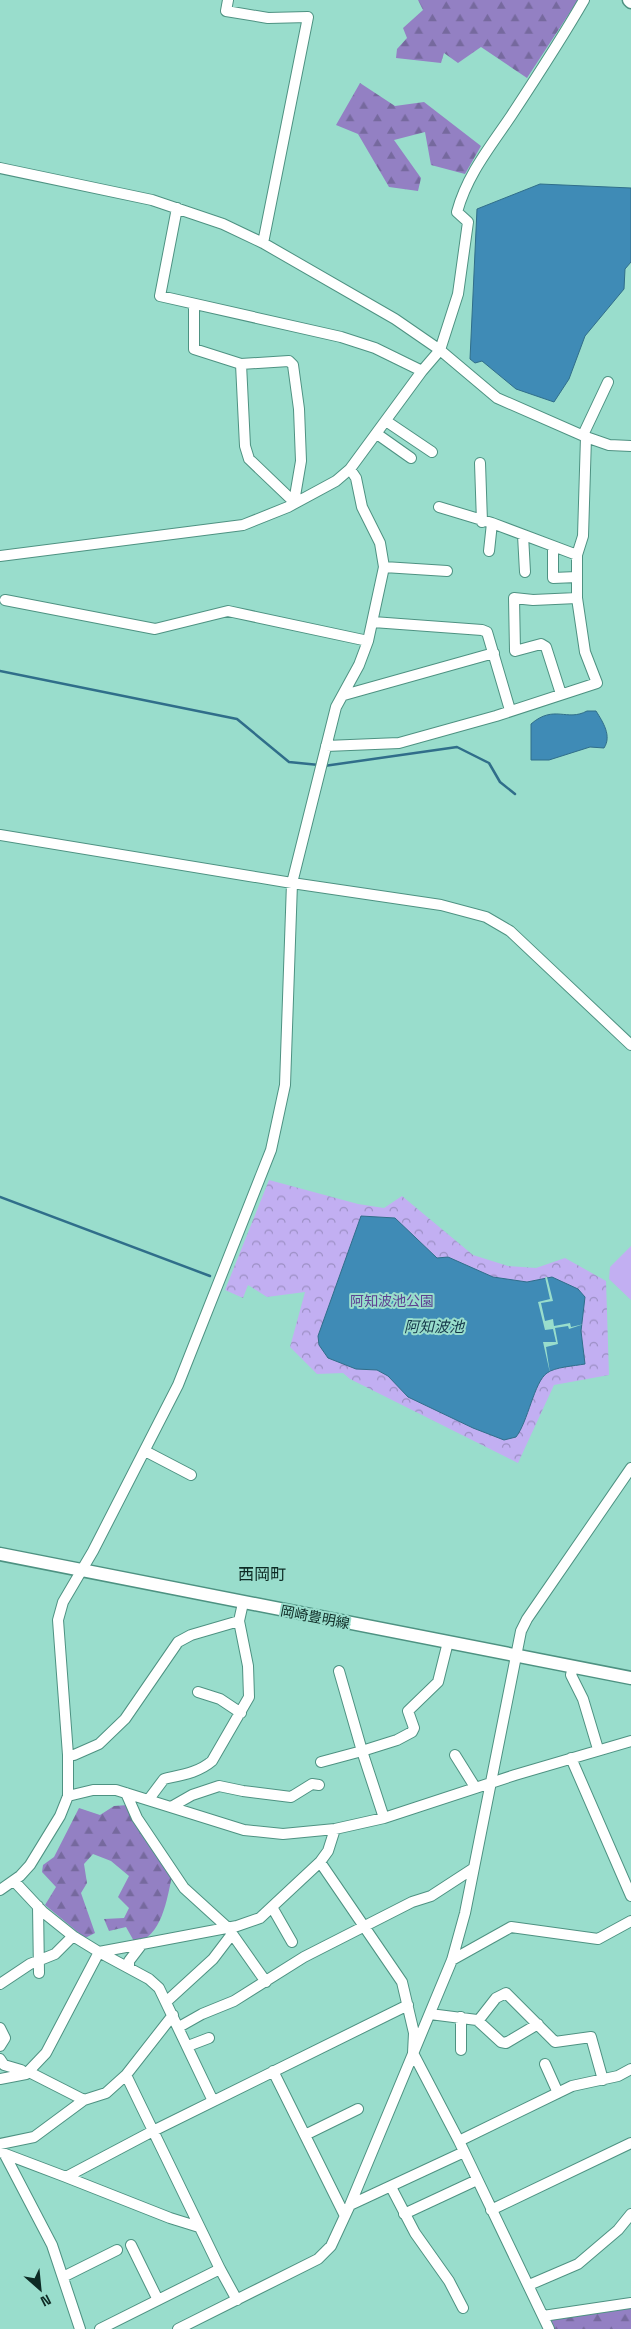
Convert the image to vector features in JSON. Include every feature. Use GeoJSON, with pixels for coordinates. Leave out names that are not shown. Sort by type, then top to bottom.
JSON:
{"type":"FeatureCollection","features":[{"type":"Feature","properties":{"kind":"main road","name":"岡崎豊明線"},"geometry":{"type":"LineString","coordinates":[[0,1554],[631,1678]]}},
{"type":"Feature","properties":{"kind":"street"},"geometry":{"type":"LineString","coordinates":[[228,0],[226,11],[268,18],[308,17],[263,243]]}},
{"type":"Feature","properties":{"kind":"street"},"geometry":{"type":"LineString","coordinates":[[0,556],[235,526],[288,507],[294,502],[336,481],[350,468],[422,371],[440,350],[455,308],[461,276],[468,222],[457,212],[462,194],[476,167],[559,43],[584,0]]}},
{"type":"Feature","properties":{"kind":"street"},"geometry":{"type":"LineString","coordinates":[[0,168],[152,200],[223,224],[263,243],[395,319],[440,350],[497,398],[609,445],[631,446]]}},
{"type":"Feature","properties":{"kind":"street"},"geometry":{"type":"LineString","coordinates":[[177,208],[159,293],[160,296],[341,337],[374,348],[422,371]]}},
{"type":"Feature","properties":{"kind":"street"},"geometry":{"type":"LineString","coordinates":[[194,305],[194,349],[241,364],[289,361],[293,365],[299,409],[301,461],[294,502]]}},
{"type":"Feature","properties":{"kind":"street"},"geometry":{"type":"LineString","coordinates":[[241,364],[245,446],[249,459],[294,502]]}},
{"type":"Feature","properties":{"kind":"street"},"geometry":{"type":"LineString","coordinates":[[326,746],[391,745],[597,683],[585,652],[577,598],[577,555],[583,536],[585,436],[608,382]]}},
{"type":"Feature","properties":{"kind":"street"},"geometry":{"type":"LineString","coordinates":[[386,422],[432,452]]}},
{"type":"Feature","properties":{"kind":"street"},"geometry":{"type":"LineString","coordinates":[[377,434],[411,458]]}},
{"type":"Feature","properties":{"kind":"street"},"geometry":{"type":"LineString","coordinates":[[480,463],[489,551]]}},
{"type":"Feature","properties":{"kind":"street"},"geometry":{"type":"LineString","coordinates":[[0,1890],[14,1880],[37,1854],[60,1816],[68,1796],[68,1755],[58,1620],[64,1602],[178,1386],[271,1150],[278,1123],[286,1075],[292,883],[336,707],[359,665],[368,641],[384,566],[380,544],[362,507],[356,478],[350,468]]}},
{"type":"Feature","properties":{"kind":"street"},"geometry":{"type":"LineString","coordinates":[[439,507],[577,555]]}},
{"type":"Feature","properties":{"kind":"street"},"geometry":{"type":"LineString","coordinates":[[523,535],[525,572]]}},
{"type":"Feature","properties":{"kind":"street"},"geometry":{"type":"LineString","coordinates":[[553,546],[553,578],[577,577]]}},
{"type":"Feature","properties":{"kind":"street"},"geometry":{"type":"LineString","coordinates":[[384,566],[447,571]]}},
{"type":"Feature","properties":{"kind":"street"},"geometry":{"type":"LineString","coordinates":[[561,694],[546,647],[541,644],[514,651],[514,598],[533,600],[577,598]]}},
{"type":"Feature","properties":{"kind":"street"},"geometry":{"type":"LineString","coordinates":[[5,600],[155,629],[228,611],[368,641]]}},
{"type":"Feature","properties":{"kind":"street"},"geometry":{"type":"LineString","coordinates":[[373,622],[482,630],[487,632],[510,710]]}},
{"type":"Feature","properties":{"kind":"street"},"geometry":{"type":"LineString","coordinates":[[344,695],[494,653]]}},
{"type":"Feature","properties":{"kind":"street"},"geometry":{"type":"LineString","coordinates":[[0,835],[292,883],[441,905],[486,917],[510,931],[631,1045]]}},
{"type":"Feature","properties":{"kind":"street"},"geometry":{"type":"LineString","coordinates":[[145,1451],[191,1475]]}},
{"type":"Feature","properties":{"kind":"street"},"geometry":{"type":"LineString","coordinates":[[178,2329],[326,2254],[350,2205],[452,1960],[465,1913],[521,1631],[527,1619],[631,1468]]}},
{"type":"Feature","properties":{"kind":"street"},"geometry":{"type":"LineString","coordinates":[[149,1800],[164,1779],[194,1772],[204,1768],[212,1761],[249,1698],[248,1666],[239,1621],[243,1602]]}},
{"type":"Feature","properties":{"kind":"street"},"geometry":{"type":"LineString","coordinates":[[68,1755],[82,1751],[105,1740],[125,1719],[178,1642],[192,1634],[239,1621]]}},
{"type":"Feature","properties":{"kind":"street"},"geometry":{"type":"LineString","coordinates":[[321,1762],[397,1740],[412,1732],[414,1728],[408,1711],[438,1682],[448,1642]]}},
{"type":"Feature","properties":{"kind":"street"},"geometry":{"type":"LineString","coordinates":[[572,1667],[571,1676],[583,1699],[598,1749]]}},
{"type":"Feature","properties":{"kind":"street"},"geometry":{"type":"LineString","coordinates":[[338,1671],[384,1818]]}},
{"type":"Feature","properties":{"kind":"street"},"geometry":{"type":"LineString","coordinates":[[198,1692],[220,1699],[241,1713]]}},
{"type":"Feature","properties":{"kind":"street"},"geometry":{"type":"LineString","coordinates":[[68,1796],[106,1788],[244,1830],[283,1834],[335,1829],[384,1818],[475,1787],[598,1749],[631,1741]]}},
{"type":"Feature","properties":{"kind":"street"},"geometry":{"type":"LineString","coordinates":[[455,1755],[475,1787]]}},
{"type":"Feature","properties":{"kind":"street"},"geometry":{"type":"LineString","coordinates":[[571,1758],[631,1896]]}},
{"type":"Feature","properties":{"kind":"street"},"geometry":{"type":"LineString","coordinates":[[171,1807],[192,1795],[219,1786],[291,1797],[312,1784],[320,1785]]}},
{"type":"Feature","properties":{"kind":"street"},"geometry":{"type":"LineString","coordinates":[[126,1793],[137,1818],[184,1888],[230,1931],[266,1982]]}},
{"type":"Feature","properties":{"kind":"street"},"geometry":{"type":"LineString","coordinates":[[99,1952],[230,1931],[260,1918],[320,1862],[328,1851],[335,1829]]}},
{"type":"Feature","properties":{"kind":"street"},"geometry":{"type":"LineString","coordinates":[[320,1862],[402,1982],[414,2033],[413,2053],[459,2141],[549,2329]]}},
{"type":"Feature","properties":{"kind":"street"},"geometry":{"type":"LineString","coordinates":[[179,2027],[202,2014],[234,2001],[304,1957],[412,1902],[431,1896],[474,1868]]}},
{"type":"Feature","properties":{"kind":"street"},"geometry":{"type":"LineString","coordinates":[[14,1880],[38,1906],[73,1936],[154,1984],[179,2027],[213,2101]]}},
{"type":"Feature","properties":{"kind":"street"},"geometry":{"type":"LineString","coordinates":[[38,1906],[39,1973]]}},
{"type":"Feature","properties":{"kind":"street"},"geometry":{"type":"LineString","coordinates":[[272,1907],[292,1942]]}},
{"type":"Feature","properties":{"kind":"street"},"geometry":{"type":"LineString","coordinates":[[452,1960],[511,1927],[598,1939],[631,1921]]}},
{"type":"Feature","properties":{"kind":"street"},"geometry":{"type":"LineString","coordinates":[[166,2002],[213,1959],[230,1931]]}},
{"type":"Feature","properties":{"kind":"street"},"geometry":{"type":"LineString","coordinates":[[0,1984],[38,1960],[55,1954],[73,1936]]}},
{"type":"Feature","properties":{"kind":"street"},"geometry":{"type":"LineString","coordinates":[[129,1968],[129,1961],[142,1944]]}},
{"type":"Feature","properties":{"kind":"street"},"geometry":{"type":"LineString","coordinates":[[0,2079],[27,2073],[46,2053],[99,1952]]}},
{"type":"Feature","properties":{"kind":"street"},"geometry":{"type":"LineString","coordinates":[[478,2021],[496,1998],[506,1993],[555,2042],[591,2037],[603,2080]]}},
{"type":"Feature","properties":{"kind":"street"},"geometry":{"type":"LineString","coordinates":[[66,2177],[153,2131],[408,2005]]}},
{"type":"Feature","properties":{"kind":"street"},"geometry":{"type":"LineString","coordinates":[[430,2014],[461,2017],[478,2021],[501,2042],[506,2043],[538,2024]]}},
{"type":"Feature","properties":{"kind":"street"},"geometry":{"type":"LineString","coordinates":[[0,2144],[34,2137],[84,2100],[106,2093],[126,2075],[172,2015]]}},
{"type":"Feature","properties":{"kind":"street"},"geometry":{"type":"LineString","coordinates":[[461,2017],[461,2050]]}},
{"type":"Feature","properties":{"kind":"street"},"geometry":{"type":"LineString","coordinates":[[0,2028],[5,2038],[0,2046]]}},
{"type":"Feature","properties":{"kind":"street"},"geometry":{"type":"LineString","coordinates":[[188,2046],[209,2038]]}},
{"type":"Feature","properties":{"kind":"street"},"geometry":{"type":"LineString","coordinates":[[0,2059],[4,2066],[21,2070],[84,2100]]}},
{"type":"Feature","properties":{"kind":"street"},"geometry":{"type":"LineString","coordinates":[[544,2064],[558,2093]]}},
{"type":"Feature","properties":{"kind":"street"},"geometry":{"type":"LineString","coordinates":[[459,2141],[572,2086],[603,2080],[631,2069]]}},
{"type":"Feature","properties":{"kind":"street"},"geometry":{"type":"LineString","coordinates":[[274,2071],[345,2216]]}},
{"type":"Feature","properties":{"kind":"street"},"geometry":{"type":"LineString","coordinates":[[126,2075],[199,2227],[237,2300]]}},
{"type":"Feature","properties":{"kind":"street"},"geometry":{"type":"LineString","coordinates":[[305,2135],[358,2109]]}},
{"type":"Feature","properties":{"kind":"street"},"geometry":{"type":"LineString","coordinates":[[491,2210],[631,2143]]}},
{"type":"Feature","properties":{"kind":"street"},"geometry":{"type":"LineString","coordinates":[[350,2205],[464,2152]]}},
{"type":"Feature","properties":{"kind":"street"},"geometry":{"type":"LineString","coordinates":[[2,2154],[170,2218],[199,2227]]}},
{"type":"Feature","properties":{"kind":"street"},"geometry":{"type":"LineString","coordinates":[[2,2154],[52,2246],[80,2329]]}},
{"type":"Feature","properties":{"kind":"street"},"geometry":{"type":"LineString","coordinates":[[404,2214],[477,2180]]}},
{"type":"Feature","properties":{"kind":"street"},"geometry":{"type":"LineString","coordinates":[[391,2187],[415,2234],[449,2281],[463,2308]]}},
{"type":"Feature","properties":{"kind":"street"},"geometry":{"type":"LineString","coordinates":[[529,2285],[578,2264],[618,2230],[631,2214]]}},
{"type":"Feature","properties":{"kind":"street"},"geometry":{"type":"LineString","coordinates":[[131,2245],[158,2300]]}},
{"type":"Feature","properties":{"kind":"street"},"geometry":{"type":"LineString","coordinates":[[63,2277],[117,2250]]}},
{"type":"Feature","properties":{"kind":"street"},"geometry":{"type":"LineString","coordinates":[[100,2329],[220,2269]]}},
{"type":"Feature","properties":{"kind":"street"},"geometry":{"type":"LineString","coordinates":[[543,2316],[631,2303]]}},
{"type":"Feature","properties":{"kind":"green space"},"geometry":{"type":"Polygon","coordinates":[[[418,0],[578,0],[527,78],[481,47],[458,63],[444,53],[441,63],[396,58],[397,49],[407,38],[403,28],[423,10],[418,0]]]}},
{"type":"Feature","properties":{"kind":"green space"},"geometry":{"type":"Polygon","coordinates":[[[360,83],[395,106],[424,102],[481,146],[465,174],[431,165],[425,132],[394,140],[421,178],[418,191],[389,187],[358,134],[336,125],[360,83]]]}},
{"type":"Feature","properties":{"kind":"green space","name":"阿知波池公園"},"geometry":{"type":"Polygon","coordinates":[[[269,1180],[358,1204],[384,1208],[402,1196],[473,1255],[508,1266],[536,1268],[565,1258],[606,1281],[609,1375],[554,1385],[518,1463],[350,1379],[343,1373],[317,1374],[290,1347],[305,1292],[267,1297],[248,1285],[243,1298],[225,1290],[269,1180]]]}},
{"type":"Feature","properties":{"kind":"green space"},"geometry":{"type":"Polygon","coordinates":[[[631,1246],[631,1300],[609,1279],[610,1267],[631,1246]]]}},
{"type":"Feature","properties":{"kind":"green space"},"geometry":{"type":"Polygon","coordinates":[[[128,1805],[172,1876],[162,1916],[151,1933],[135,1943],[126,1927],[109,1931],[104,1919],[124,1918],[129,1908],[118,1897],[129,1876],[111,1861],[93,1854],[84,1864],[87,1883],[81,1893],[95,1933],[85,1938],[45,1905],[56,1887],[42,1872],[43,1865],[54,1857],[79,1808],[100,1815],[114,1806],[128,1805]]]}},
{"type":"Feature","properties":{"kind":"green space"},"geometry":{"type":"Polygon","coordinates":[[[631,2307],[631,2329],[554,2329],[550,2319],[631,2307]]]}},
{"type":"Feature","properties":{"kind":"water"},"geometry":{"type":"Polygon","coordinates":[[[540,184],[631,188],[631,262],[625,269],[624,289],[585,336],[569,379],[554,402],[516,389],[482,361],[475,363],[470,359],[477,209],[540,184]]]}},
{"type":"Feature","properties":{"kind":"water"},"geometry":{"type":"Polygon","coordinates":[[[587,711],[596,711],[604,724],[607,739],[604,748],[590,747],[549,760],[531,760],[531,724],[547,715],[573,715],[587,711]]]}},
{"type":"Feature","properties":{"kind":"water","name":"阿知波池"},"geometry":{"type":"Polygon","coordinates":[[[361,1216],[395,1218],[437,1258],[448,1257],[493,1277],[527,1282],[552,1277],[578,1289],[585,1297],[581,1331],[585,1364],[555,1369],[542,1378],[516,1437],[504,1440],[473,1428],[408,1397],[388,1376],[377,1370],[356,1369],[328,1358],[319,1345],[318,1336],[361,1216]]]}},
{"type":"Feature","properties":{"kind":"pier"},"geometry":{"type":"Polygon","coordinates":[[[545,1277],[547,1277],[553,1301],[541,1303],[545,1321],[553,1319],[554,1326],[570,1323],[571,1327],[584,1324],[569,1329],[568,1326],[555,1328],[558,1344],[546,1347],[550,1373],[543,1342],[556,1342],[553,1329],[545,1330],[538,1302],[550,1299],[545,1277]]]}},
{"type":"Feature","properties":{"kind":"waterway"},"geometry":{"type":"LineString","coordinates":[[0,671],[237,719],[289,762],[319,765]]}},
{"type":"Feature","properties":{"kind":"waterway"},"geometry":{"type":"LineString","coordinates":[[324,766],[457,747],[489,763],[500,782],[515,794]]}},
{"type":"Feature","properties":{"kind":"waterway"},"geometry":{"type":"LineString","coordinates":[[0,1197],[210,1276]]}},
{"type":"Feature","properties":{"kind":"district","name":"西岡町"},"geometry":{"type":"Point","coordinates":[262,1574]}}]}
